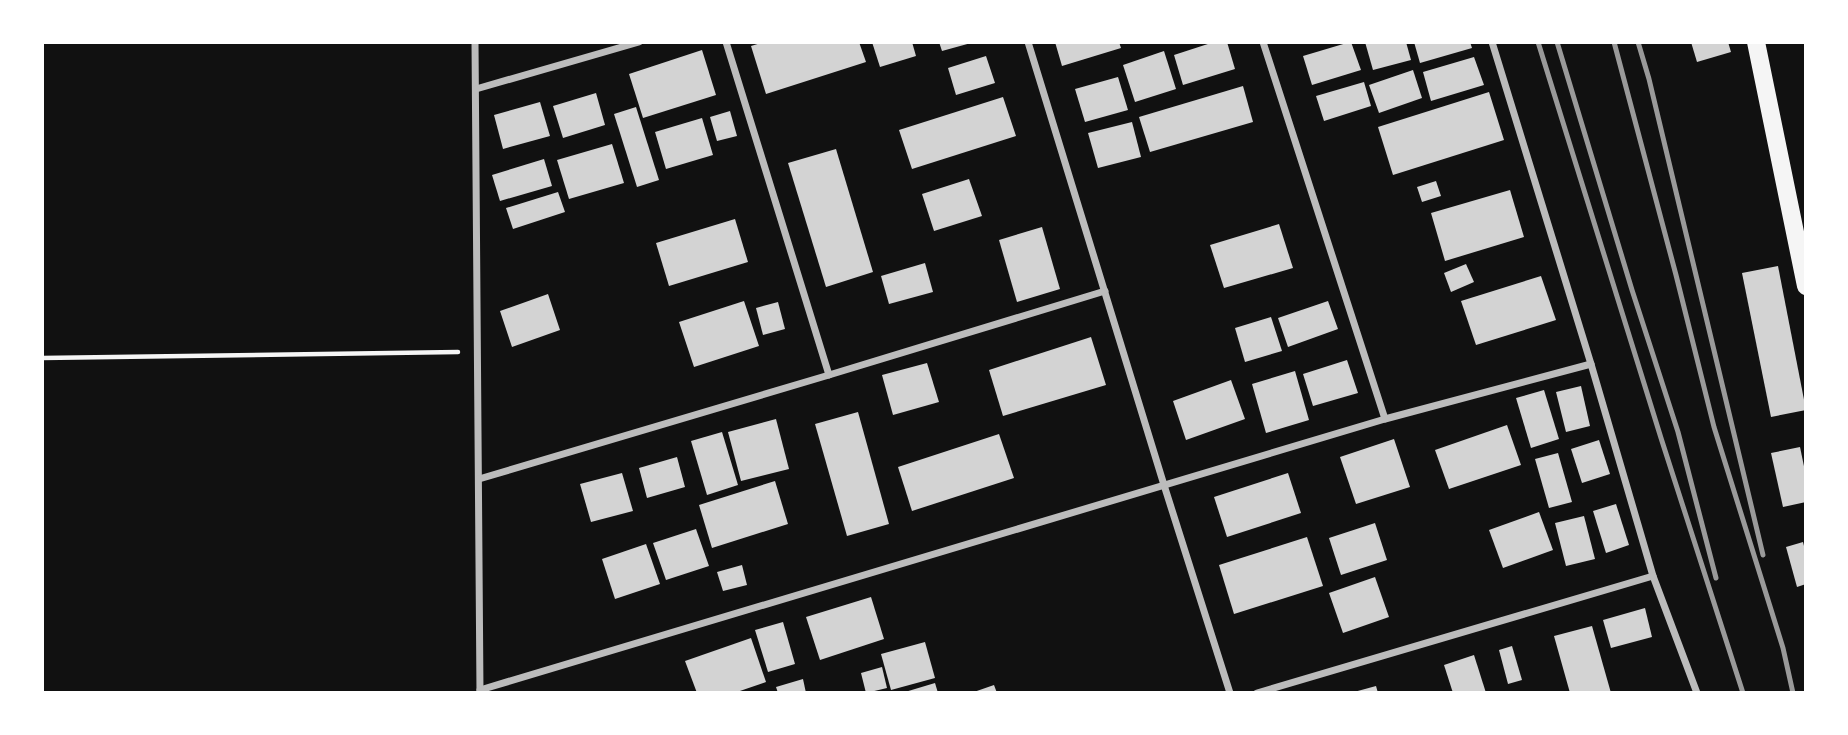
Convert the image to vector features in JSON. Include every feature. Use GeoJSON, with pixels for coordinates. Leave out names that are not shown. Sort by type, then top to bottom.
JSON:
{"type":"FeatureCollection","features":[{"type":"Feature","properties":{"kind":"main road"},"geometry":{"type":"LineString","coordinates":[[1756,42],[1806,286]]}},
{"type":"Feature","properties":{"kind":"street"},"geometry":{"type":"LineString","coordinates":[[475,42],[480,691],[1385,419],[1591,364]]}},
{"type":"Feature","properties":{"kind":"street"},"geometry":{"type":"LineString","coordinates":[[476,89],[639,42]]}},
{"type":"Feature","properties":{"kind":"street"},"geometry":{"type":"LineString","coordinates":[[726,42],[829,375]]}},
{"type":"Feature","properties":{"kind":"street"},"geometry":{"type":"LineString","coordinates":[[1028,42],[1230,693]]}},
{"type":"Feature","properties":{"kind":"street"},"geometry":{"type":"LineString","coordinates":[[1263,42],[1385,419]]}},
{"type":"Feature","properties":{"kind":"street"},"geometry":{"type":"LineString","coordinates":[[1492,42],[1653,576],[1697,693]]}},
{"type":"Feature","properties":{"kind":"street"},"geometry":{"type":"LineString","coordinates":[[479,479],[1105,291]]}},
{"type":"Feature","properties":{"kind":"street"},"geometry":{"type":"LineString","coordinates":[[1257,693],[1653,576]]}},
{"type":"Feature","properties":{"kind":"path"},"geometry":{"type":"LineString","coordinates":[[42,358],[477,351]]}},
{"type":"Feature","properties":{"kind":"building"},"geometry":{"type":"Polygon","coordinates":[[[764,42],[859,42],[866,62],[766,94],[751,46],[764,42]]]}},
{"type":"Feature","properties":{"kind":"building"},"geometry":{"type":"Polygon","coordinates":[[[872,42],[912,42],[916,56],[880,67],[872,42]]]}},
{"type":"Feature","properties":{"kind":"building"},"geometry":{"type":"Polygon","coordinates":[[[939,42],[971,42],[971,43],[942,51],[939,42]]]}},
{"type":"Feature","properties":{"kind":"building"},"geometry":{"type":"Polygon","coordinates":[[[1055,42],[1119,42],[1121,48],[1062,66],[1055,42]]]}},
{"type":"Feature","properties":{"kind":"building"},"geometry":{"type":"Polygon","coordinates":[[[1214,42],[1227,42],[1235,69],[1183,85],[1174,55],[1214,42]]]}},
{"type":"Feature","properties":{"kind":"building"},"geometry":{"type":"Polygon","coordinates":[[[1351,42],[1361,70],[1312,85],[1303,56],[1351,42]]]}},
{"type":"Feature","properties":{"kind":"building"},"geometry":{"type":"Polygon","coordinates":[[[1365,42],[1406,42],[1411,60],[1373,70],[1365,42]]]}},
{"type":"Feature","properties":{"kind":"building"},"geometry":{"type":"Polygon","coordinates":[[[1414,42],[1470,42],[1472,48],[1420,63],[1414,42]]]}},
{"type":"Feature","properties":{"kind":"building"},"geometry":{"type":"Polygon","coordinates":[[[1691,42],[1728,42],[1731,52],[1697,62],[1691,42]]]}},
{"type":"Feature","properties":{"kind":"building"},"geometry":{"type":"Polygon","coordinates":[[[702,50],[716,95],[643,118],[629,74],[702,50]]]}},
{"type":"Feature","properties":{"kind":"building"},"geometry":{"type":"Polygon","coordinates":[[[1164,51],[1176,89],[1135,102],[1123,65],[1164,51]]]}},
{"type":"Feature","properties":{"kind":"building"},"geometry":{"type":"Polygon","coordinates":[[[986,56],[995,83],[956,95],[948,68],[986,56]]]}},
{"type":"Feature","properties":{"kind":"building"},"geometry":{"type":"Polygon","coordinates":[[[1474,57],[1484,85],[1431,101],[1423,72],[1474,57]]]}},
{"type":"Feature","properties":{"kind":"building"},"geometry":{"type":"Polygon","coordinates":[[[1413,70],[1422,98],[1379,113],[1369,85],[1413,70]]]}},
{"type":"Feature","properties":{"kind":"building"},"geometry":{"type":"Polygon","coordinates":[[[1118,77],[1128,110],[1085,122],[1075,89],[1118,77]]]}},
{"type":"Feature","properties":{"kind":"building"},"geometry":{"type":"Polygon","coordinates":[[[1364,82],[1371,106],[1324,121],[1316,96],[1364,82]]]}},
{"type":"Feature","properties":{"kind":"building"},"geometry":{"type":"Polygon","coordinates":[[[1243,86],[1253,122],[1150,152],[1139,117],[1243,86]]]}},
{"type":"Feature","properties":{"kind":"building"},"geometry":{"type":"Polygon","coordinates":[[[1489,92],[1504,140],[1393,175],[1378,127],[1489,92]]]}},
{"type":"Feature","properties":{"kind":"building"},"geometry":{"type":"Polygon","coordinates":[[[596,93],[605,125],[563,138],[553,106],[596,93]]]}},
{"type":"Feature","properties":{"kind":"building"},"geometry":{"type":"Polygon","coordinates":[[[1003,97],[1016,136],[912,169],[899,130],[1003,97]]]}},
{"type":"Feature","properties":{"kind":"building"},"geometry":{"type":"Polygon","coordinates":[[[540,102],[550,136],[503,149],[494,115],[540,102]]]}},
{"type":"Feature","properties":{"kind":"building"},"geometry":{"type":"Polygon","coordinates":[[[636,107],[659,180],[637,187],[614,114],[636,107]]]}},
{"type":"Feature","properties":{"kind":"building"},"geometry":{"type":"Polygon","coordinates":[[[730,111],[737,136],[717,141],[710,117],[730,111]]]}},
{"type":"Feature","properties":{"kind":"building"},"geometry":{"type":"Polygon","coordinates":[[[702,118],[713,155],[666,169],[655,132],[702,118]]]}},
{"type":"Feature","properties":{"kind":"building"},"geometry":{"type":"Polygon","coordinates":[[[1132,122],[1141,157],[1098,168],[1088,133],[1132,122]]]}},
{"type":"Feature","properties":{"kind":"building"},"geometry":{"type":"Polygon","coordinates":[[[612,144],[624,183],[569,199],[557,160],[612,144]]]}},
{"type":"Feature","properties":{"kind":"building"},"geometry":{"type":"Polygon","coordinates":[[[836,149],[873,272],[826,287],[788,163],[836,149]]]}},
{"type":"Feature","properties":{"kind":"building"},"geometry":{"type":"Polygon","coordinates":[[[544,159],[552,186],[500,201],[492,175],[544,159]]]}},
{"type":"Feature","properties":{"kind":"building"},"geometry":{"type":"Polygon","coordinates":[[[969,179],[982,216],[934,231],[922,194],[969,179]]]}},
{"type":"Feature","properties":{"kind":"building"},"geometry":{"type":"Polygon","coordinates":[[[1436,181],[1441,196],[1422,202],[1417,187],[1436,181]]]}},
{"type":"Feature","properties":{"kind":"building"},"geometry":{"type":"Polygon","coordinates":[[[1510,190],[1524,237],[1445,261],[1431,213],[1510,190]]]}},
{"type":"Feature","properties":{"kind":"building"},"geometry":{"type":"Polygon","coordinates":[[[558,192],[565,212],[513,229],[506,208],[558,192]]]}},
{"type":"Feature","properties":{"kind":"building"},"geometry":{"type":"Polygon","coordinates":[[[735,219],[748,262],[669,286],[656,243],[735,219]]]}},
{"type":"Feature","properties":{"kind":"building"},"geometry":{"type":"Polygon","coordinates":[[[1279,224],[1293,268],[1224,288],[1210,245],[1279,224]]]}},
{"type":"Feature","properties":{"kind":"building"},"geometry":{"type":"Polygon","coordinates":[[[1042,227],[1060,289],[1017,302],[999,240],[1042,227]]]}},
{"type":"Feature","properties":{"kind":"building"},"geometry":{"type":"Polygon","coordinates":[[[925,263],[933,292],[889,304],[881,276],[925,263]]]}},
{"type":"Feature","properties":{"kind":"building"},"geometry":{"type":"Polygon","coordinates":[[[1466,264],[1474,282],[1451,292],[1444,273],[1466,264]]]}},
{"type":"Feature","properties":{"kind":"building"},"geometry":{"type":"Polygon","coordinates":[[[1778,266],[1806,410],[1771,417],[1742,273],[1778,266]]]}},
{"type":"Feature","properties":{"kind":"building"},"geometry":{"type":"Polygon","coordinates":[[[1541,276],[1556,320],[1476,345],[1461,301],[1541,276]]]}},
{"type":"Feature","properties":{"kind":"building"},"geometry":{"type":"Polygon","coordinates":[[[548,294],[560,330],[512,347],[500,311],[548,294]]]}},
{"type":"Feature","properties":{"kind":"building"},"geometry":{"type":"Polygon","coordinates":[[[744,301],[759,346],[694,367],[679,322],[744,301]]]}},
{"type":"Feature","properties":{"kind":"building"},"geometry":{"type":"Polygon","coordinates":[[[1328,301],[1338,329],[1288,347],[1278,318],[1328,301]]]}},
{"type":"Feature","properties":{"kind":"building"},"geometry":{"type":"Polygon","coordinates":[[[778,302],[785,329],[763,335],[756,308],[778,302]]]}},
{"type":"Feature","properties":{"kind":"building"},"geometry":{"type":"Polygon","coordinates":[[[1271,317],[1282,351],[1245,362],[1235,328],[1271,317]]]}},
{"type":"Feature","properties":{"kind":"building"},"geometry":{"type":"Polygon","coordinates":[[[1091,337],[1106,385],[1003,416],[989,370],[1091,337]]]}},
{"type":"Feature","properties":{"kind":"building"},"geometry":{"type":"Polygon","coordinates":[[[1347,360],[1358,393],[1313,406],[1303,374],[1347,360]]]}},
{"type":"Feature","properties":{"kind":"building"},"geometry":{"type":"Polygon","coordinates":[[[927,363],[939,402],[893,415],[882,375],[927,363]]]}},
{"type":"Feature","properties":{"kind":"building"},"geometry":{"type":"Polygon","coordinates":[[[1295,371],[1309,420],[1266,433],[1252,384],[1295,371]]]}},
{"type":"Feature","properties":{"kind":"building"},"geometry":{"type":"Polygon","coordinates":[[[1231,380],[1245,419],[1186,440],[1173,401],[1231,380]]]}},
{"type":"Feature","properties":{"kind":"building"},"geometry":{"type":"Polygon","coordinates":[[[1581,386],[1590,426],[1566,432],[1556,392],[1581,386]]]}},
{"type":"Feature","properties":{"kind":"building"},"geometry":{"type":"Polygon","coordinates":[[[1544,390],[1559,439],[1531,448],[1516,398],[1544,390]]]}},
{"type":"Feature","properties":{"kind":"building"},"geometry":{"type":"Polygon","coordinates":[[[858,412],[889,524],[847,536],[815,424],[858,412]]]}},
{"type":"Feature","properties":{"kind":"building"},"geometry":{"type":"Polygon","coordinates":[[[776,419],[789,469],[741,481],[728,432],[776,419]]]}},
{"type":"Feature","properties":{"kind":"building"},"geometry":{"type":"Polygon","coordinates":[[[1507,425],[1521,465],[1449,489],[1435,450],[1507,425]]]}},
{"type":"Feature","properties":{"kind":"building"},"geometry":{"type":"Polygon","coordinates":[[[722,432],[738,485],[707,495],[691,441],[722,432]]]}},
{"type":"Feature","properties":{"kind":"building"},"geometry":{"type":"Polygon","coordinates":[[[999,434],[1014,478],[912,511],[898,467],[999,434]]]}},
{"type":"Feature","properties":{"kind":"building"},"geometry":{"type":"Polygon","coordinates":[[[1394,439],[1410,487],[1356,504],[1340,457],[1394,439]]]}},
{"type":"Feature","properties":{"kind":"building"},"geometry":{"type":"Polygon","coordinates":[[[1599,440],[1610,474],[1582,483],[1571,449],[1599,440]]]}},
{"type":"Feature","properties":{"kind":"building"},"geometry":{"type":"Polygon","coordinates":[[[1800,447],[1806,476],[1806,502],[1783,507],[1771,453],[1800,447]]]}},
{"type":"Feature","properties":{"kind":"building"},"geometry":{"type":"Polygon","coordinates":[[[1558,453],[1572,502],[1549,508],[1535,459],[1558,453]]]}},
{"type":"Feature","properties":{"kind":"building"},"geometry":{"type":"Polygon","coordinates":[[[677,457],[685,487],[647,498],[639,468],[677,457]]]}},
{"type":"Feature","properties":{"kind":"building"},"geometry":{"type":"Polygon","coordinates":[[[622,473],[633,511],[591,522],[580,484],[622,473]]]}},
{"type":"Feature","properties":{"kind":"building"},"geometry":{"type":"Polygon","coordinates":[[[1288,473],[1301,513],[1227,537],[1214,497],[1288,473]]]}},
{"type":"Feature","properties":{"kind":"building"},"geometry":{"type":"Polygon","coordinates":[[[775,481],[788,524],[712,548],[699,505],[775,481]]]}},
{"type":"Feature","properties":{"kind":"building"},"geometry":{"type":"Polygon","coordinates":[[[1616,504],[1629,545],[1606,553],[1593,511],[1616,504]]]}},
{"type":"Feature","properties":{"kind":"building"},"geometry":{"type":"Polygon","coordinates":[[[1539,512],[1553,550],[1503,568],[1489,530],[1539,512]]]}},
{"type":"Feature","properties":{"kind":"building"},"geometry":{"type":"Polygon","coordinates":[[[1584,516],[1595,559],[1566,566],[1555,523],[1584,516]]]}},
{"type":"Feature","properties":{"kind":"building"},"geometry":{"type":"Polygon","coordinates":[[[1375,523],[1387,560],[1341,575],[1329,538],[1375,523]]]}},
{"type":"Feature","properties":{"kind":"building"},"geometry":{"type":"Polygon","coordinates":[[[696,529],[709,566],[666,580],[653,543],[696,529]]]}},
{"type":"Feature","properties":{"kind":"building"},"geometry":{"type":"Polygon","coordinates":[[[1307,537],[1323,586],[1234,614],[1219,565],[1307,537]]]}},
{"type":"Feature","properties":{"kind":"building"},"geometry":{"type":"Polygon","coordinates":[[[1803,542],[1806,554],[1806,584],[1797,587],[1786,547],[1803,542]]]}},
{"type":"Feature","properties":{"kind":"building"},"geometry":{"type":"Polygon","coordinates":[[[646,544],[660,584],[615,599],[602,559],[646,544]]]}},
{"type":"Feature","properties":{"kind":"building"},"geometry":{"type":"Polygon","coordinates":[[[742,565],[747,585],[723,591],[717,572],[742,565]]]}},
{"type":"Feature","properties":{"kind":"building"},"geometry":{"type":"Polygon","coordinates":[[[1375,577],[1389,617],[1343,633],[1329,593],[1375,577]]]}},
{"type":"Feature","properties":{"kind":"building"},"geometry":{"type":"Polygon","coordinates":[[[871,597],[884,639],[820,660],[806,617],[871,597]]]}},
{"type":"Feature","properties":{"kind":"building"},"geometry":{"type":"Polygon","coordinates":[[[1645,608],[1652,637],[1611,648],[1603,620],[1645,608]]]}},
{"type":"Feature","properties":{"kind":"building"},"geometry":{"type":"Polygon","coordinates":[[[783,622],[795,664],[768,672],[755,630],[783,622]]]}},
{"type":"Feature","properties":{"kind":"building"},"geometry":{"type":"Polygon","coordinates":[[[1592,626],[1611,693],[1570,693],[1554,636],[1592,626]]]}},
{"type":"Feature","properties":{"kind":"building"},"geometry":{"type":"Polygon","coordinates":[[[751,638],[766,682],[734,693],[697,693],[685,661],[751,638]]]}},
{"type":"Feature","properties":{"kind":"building"},"geometry":{"type":"Polygon","coordinates":[[[925,642],[935,678],[891,690],[881,654],[925,642]]]}},
{"type":"Feature","properties":{"kind":"building"},"geometry":{"type":"Polygon","coordinates":[[[1512,646],[1522,680],[1508,684],[1499,650],[1512,646]]]}},
{"type":"Feature","properties":{"kind":"building"},"geometry":{"type":"Polygon","coordinates":[[[1474,655],[1486,693],[1453,693],[1444,665],[1474,655]]]}},
{"type":"Feature","properties":{"kind":"building"},"geometry":{"type":"Polygon","coordinates":[[[882,667],[887,688],[866,693],[861,673],[882,667]]]}},
{"type":"Feature","properties":{"kind":"building"},"geometry":{"type":"Polygon","coordinates":[[[803,679],[806,693],[778,693],[776,687],[803,679]]]}},
{"type":"Feature","properties":{"kind":"building"},"geometry":{"type":"Polygon","coordinates":[[[935,683],[938,693],[905,693],[905,692],[935,683]]]}},
{"type":"Feature","properties":{"kind":"building"},"geometry":{"type":"Polygon","coordinates":[[[994,685],[997,693],[971,693],[994,685]]]}},
{"type":"Feature","properties":{"kind":"building"},"geometry":{"type":"Polygon","coordinates":[[[1376,686],[1378,693],[1354,693],[1354,692],[1376,686]]]}},
{"type":"Feature","properties":{"kind":"railway"},"geometry":{"type":"LineString","coordinates":[[1538,42],[1743,693]]}},
{"type":"Feature","properties":{"kind":"railway"},"geometry":{"type":"LineString","coordinates":[[1557,42],[1678,432],[1716,578]]}},
{"type":"Feature","properties":{"kind":"railway"},"geometry":{"type":"LineString","coordinates":[[1614,42],[1714,427],[1783,648],[1793,693]]}},
{"type":"Feature","properties":{"kind":"railway"},"geometry":{"type":"LineString","coordinates":[[1638,42],[1763,555]]}}]}
